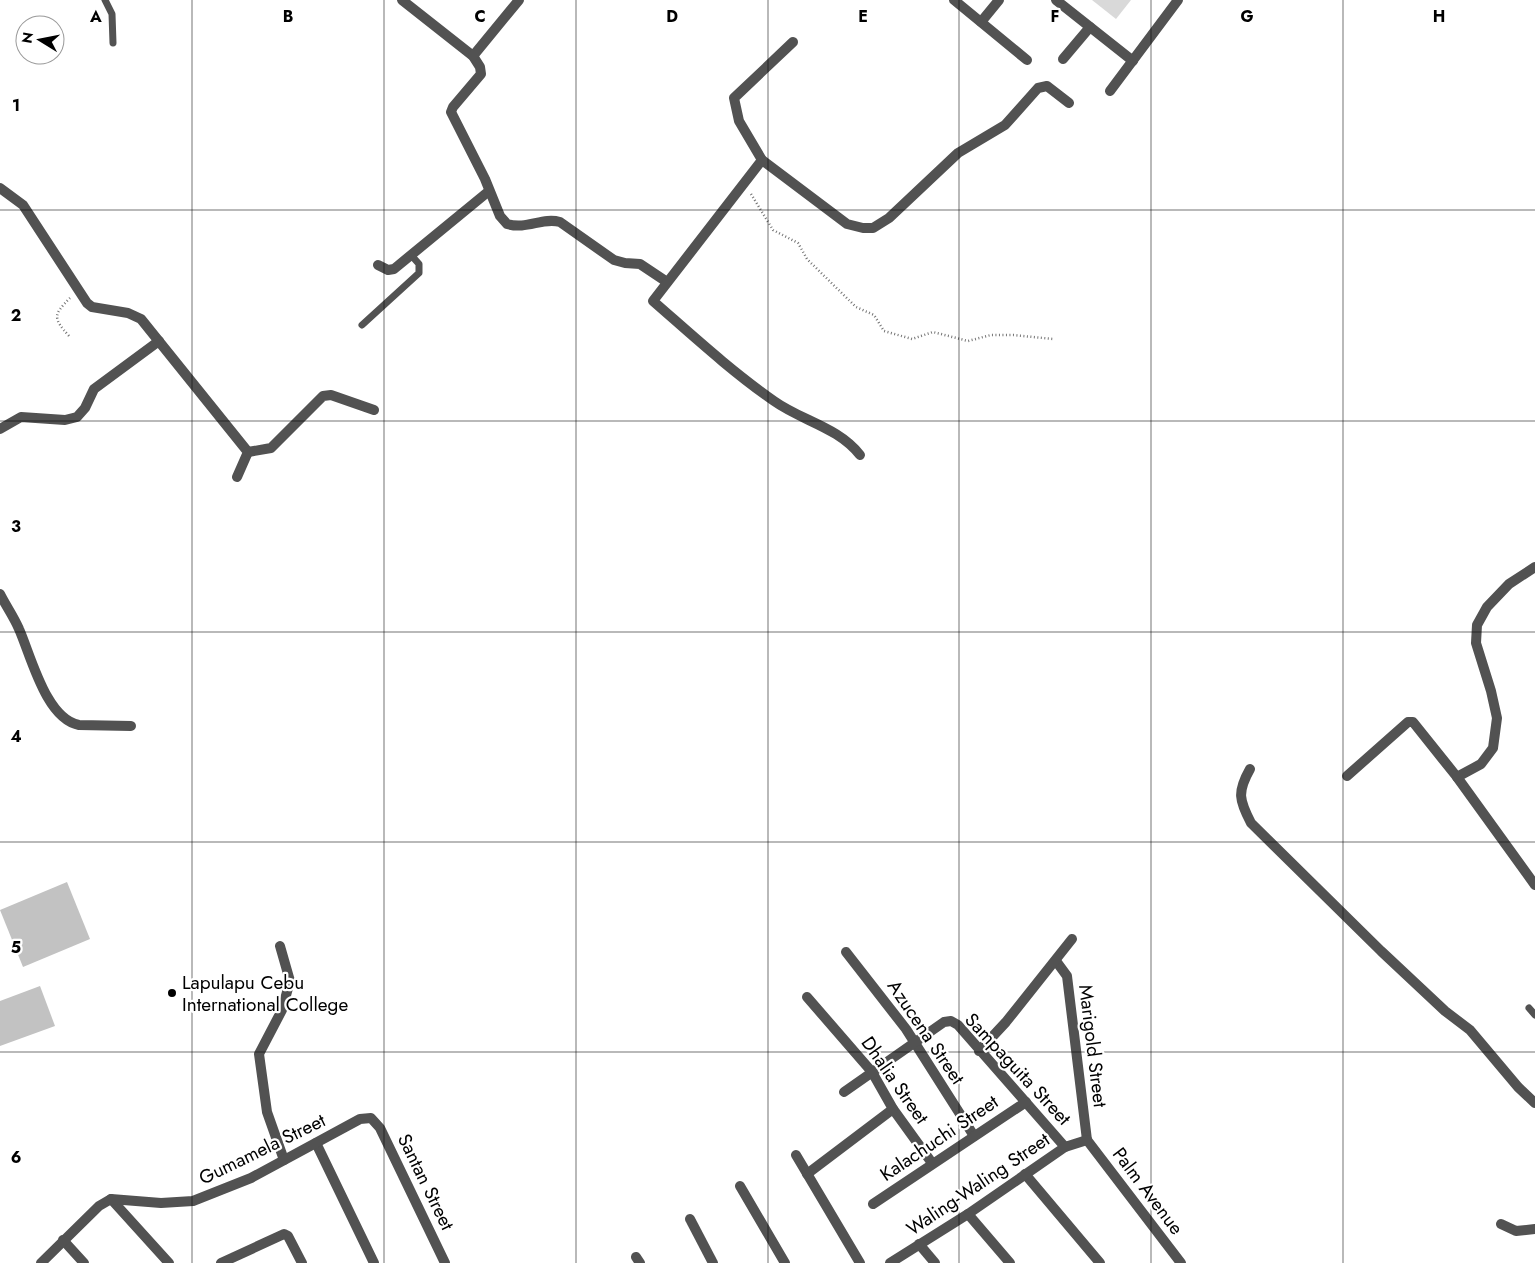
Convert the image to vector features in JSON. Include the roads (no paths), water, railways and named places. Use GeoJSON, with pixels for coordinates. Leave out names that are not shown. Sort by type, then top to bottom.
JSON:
{"type":"FeatureCollection","features":[{"type":"Feature","properties":{"kind":"street"},"geometry":{"type":"LineString","coordinates":[[402,0],[473,56],[480,67],[481,74],[453,107],[451,112],[500,216],[507,224],[525,227],[549,221],[560,222],[614,260],[640,264],[667,282]]}},
{"type":"Feature","properties":{"kind":"street"},"geometry":{"type":"LineString","coordinates":[[473,56],[519,0]]}},
{"type":"Feature","properties":{"kind":"street"},"geometry":{"type":"LineString","coordinates":[[954,0],[1027,60]]}},
{"type":"Feature","properties":{"kind":"street"},"geometry":{"type":"LineString","coordinates":[[981,22],[999,0]]}},
{"type":"Feature","properties":{"kind":"street"},"geometry":{"type":"LineString","coordinates":[[1056,0],[1133,61]]}},
{"type":"Feature","properties":{"kind":"street"},"geometry":{"type":"LineString","coordinates":[[1110,91],[1178,0]]}},
{"type":"Feature","properties":{"kind":"street"},"geometry":{"type":"LineString","coordinates":[[1063,59],[1090,27]]}},
{"type":"Feature","properties":{"kind":"street"},"geometry":{"type":"LineString","coordinates":[[793,42],[734,98],[740,121],[762,160],[847,224],[863,228],[873,228],[889,218],[958,153],[1005,125],[1038,88],[1047,86],[1069,103]]}},
{"type":"Feature","properties":{"kind":"street"},"geometry":{"type":"LineString","coordinates":[[762,160],[654,301],[687,331],[774,401],[836,433],[846,440],[860,455]]}},
{"type":"Feature","properties":{"kind":"street"},"geometry":{"type":"LineString","coordinates":[[0,188],[23,205],[78,290],[92,307],[135,315],[159,341],[248,452]]}},
{"type":"Feature","properties":{"kind":"street"},"geometry":{"type":"LineString","coordinates":[[378,266],[388,270],[394,269],[489,191]]}},
{"type":"Feature","properties":{"kind":"street"},"geometry":{"type":"LineString","coordinates":[[0,429],[20,418],[65,420],[77,417],[85,408],[94,389],[159,341]]}},
{"type":"Feature","properties":{"kind":"street"},"geometry":{"type":"LineString","coordinates":[[248,452],[271,448],[323,396],[331,395],[374,410]]}},
{"type":"Feature","properties":{"kind":"street"},"geometry":{"type":"LineString","coordinates":[[237,477],[248,452]]}},
{"type":"Feature","properties":{"kind":"street"},"geometry":{"type":"LineString","coordinates":[[1457,777],[1481,764],[1493,748],[1497,718],[1491,691],[1476,643],[1477,625],[1487,606],[1509,584],[1535,567]]}},
{"type":"Feature","properties":{"kind":"street"},"geometry":{"type":"LineString","coordinates":[[0,594],[19,629],[34,669],[62,718],[70,723],[79,725],[131,726]]}},
{"type":"Feature","properties":{"kind":"street"},"geometry":{"type":"LineString","coordinates":[[1347,776],[1408,722],[1413,722],[1457,777],[1535,885]]}},
{"type":"Feature","properties":{"kind":"street"},"geometry":{"type":"LineString","coordinates":[[1250,769],[1242,784],[1240,800],[1251,822],[1388,957],[1445,1010],[1470,1030],[1518,1088],[1535,1103]]}},
{"type":"Feature","properties":{"kind":"street"},"geometry":{"type":"LineString","coordinates":[[979,1051],[1056,961],[1072,939]]}},
{"type":"Feature","properties":{"kind":"street"},"geometry":{"type":"LineString","coordinates":[[280,946],[290,981],[282,1010],[259,1054],[267,1112],[284,1160]]}},
{"type":"Feature","properties":{"kind":"street","name":"Azucena Street"},"geometry":{"type":"LineString","coordinates":[[846,952],[915,1042],[974,1136]]}},
{"type":"Feature","properties":{"kind":"street","name":"Marigold Street"},"geometry":{"type":"LineString","coordinates":[[1056,961],[1067,976],[1087,1140]]}},
{"type":"Feature","properties":{"kind":"street","name":"Dhalia Street"},"geometry":{"type":"LineString","coordinates":[[807,997],[872,1072],[893,1109],[932,1163]]}},
{"type":"Feature","properties":{"kind":"street","name":"Sampaguita Street"},"geometry":{"type":"LineString","coordinates":[[844,1092],[944,1022],[951,1021],[958,1025],[1065,1147]]}},
{"type":"Feature","properties":{"kind":"street","name":"Kalachuchi Street"},"geometry":{"type":"LineString","coordinates":[[873,1204],[1026,1102]]}},
{"type":"Feature","properties":{"kind":"street"},"geometry":{"type":"LineString","coordinates":[[807,1174],[893,1109]]}},
{"type":"Feature","properties":{"kind":"street","name":"Gumamela Street"},"geometry":{"type":"LineString","coordinates":[[111,1198],[161,1202],[193,1201],[251,1178],[360,1119],[371,1118]]}},
{"type":"Feature","properties":{"kind":"street","name":"Santan Street"},"geometry":{"type":"LineString","coordinates":[[371,1118],[380,1128],[445,1263]]}},
{"type":"Feature","properties":{"kind":"street","name":"Waling-Waling Street"},"geometry":{"type":"LineString","coordinates":[[890,1263],[968,1214],[1065,1147],[1087,1140]]}},
{"type":"Feature","properties":{"kind":"street","name":"Palm Avenue"},"geometry":{"type":"LineString","coordinates":[[1087,1140],[1181,1263]]}},
{"type":"Feature","properties":{"kind":"street"},"geometry":{"type":"LineString","coordinates":[[316,1143],[374,1263]]}},
{"type":"Feature","properties":{"kind":"street"},"geometry":{"type":"LineString","coordinates":[[796,1156],[860,1263]]}},
{"type":"Feature","properties":{"kind":"street"},"geometry":{"type":"LineString","coordinates":[[1025,1174],[1100,1263]]}},
{"type":"Feature","properties":{"kind":"street"},"geometry":{"type":"LineString","coordinates":[[740,1186],[785,1263]]}},
{"type":"Feature","properties":{"kind":"street"},"geometry":{"type":"LineString","coordinates":[[42,1263],[99,1206],[111,1198],[169,1263]]}},
{"type":"Feature","properties":{"kind":"street"},"geometry":{"type":"LineString","coordinates":[[968,1214],[1010,1263]]}},
{"type":"Feature","properties":{"kind":"street"},"geometry":{"type":"LineString","coordinates":[[690,1219],[713,1263]]}},
{"type":"Feature","properties":{"kind":"street"},"geometry":{"type":"LineString","coordinates":[[1501,1224],[1516,1231],[1535,1229]]}},
{"type":"Feature","properties":{"kind":"street"},"geometry":{"type":"LineString","coordinates":[[221,1263],[284,1234],[288,1236],[302,1263]]}},
{"type":"Feature","properties":{"kind":"street"},"geometry":{"type":"LineString","coordinates":[[63,1240],[84,1263]]}},
{"type":"Feature","properties":{"kind":"street"},"geometry":{"type":"LineString","coordinates":[[919,1244],[935,1263]]}},
{"type":"Feature","properties":{"kind":"lane"},"geometry":{"type":"LineString","coordinates":[[105,0],[112,14],[113,44]]}},
{"type":"Feature","properties":{"kind":"lane"},"geometry":{"type":"LineString","coordinates":[[362,325],[419,273],[419,264],[411,255]]}},
{"type":"Feature","properties":{"kind":"lane"},"geometry":{"type":"LineString","coordinates":[[1529,1008],[1535,1015]]}},
{"type":"Feature","properties":{"kind":"place","name":"Lapulapu Cebu International College"},"geometry":{"type":"Point","coordinates":[172,993]}}]}
